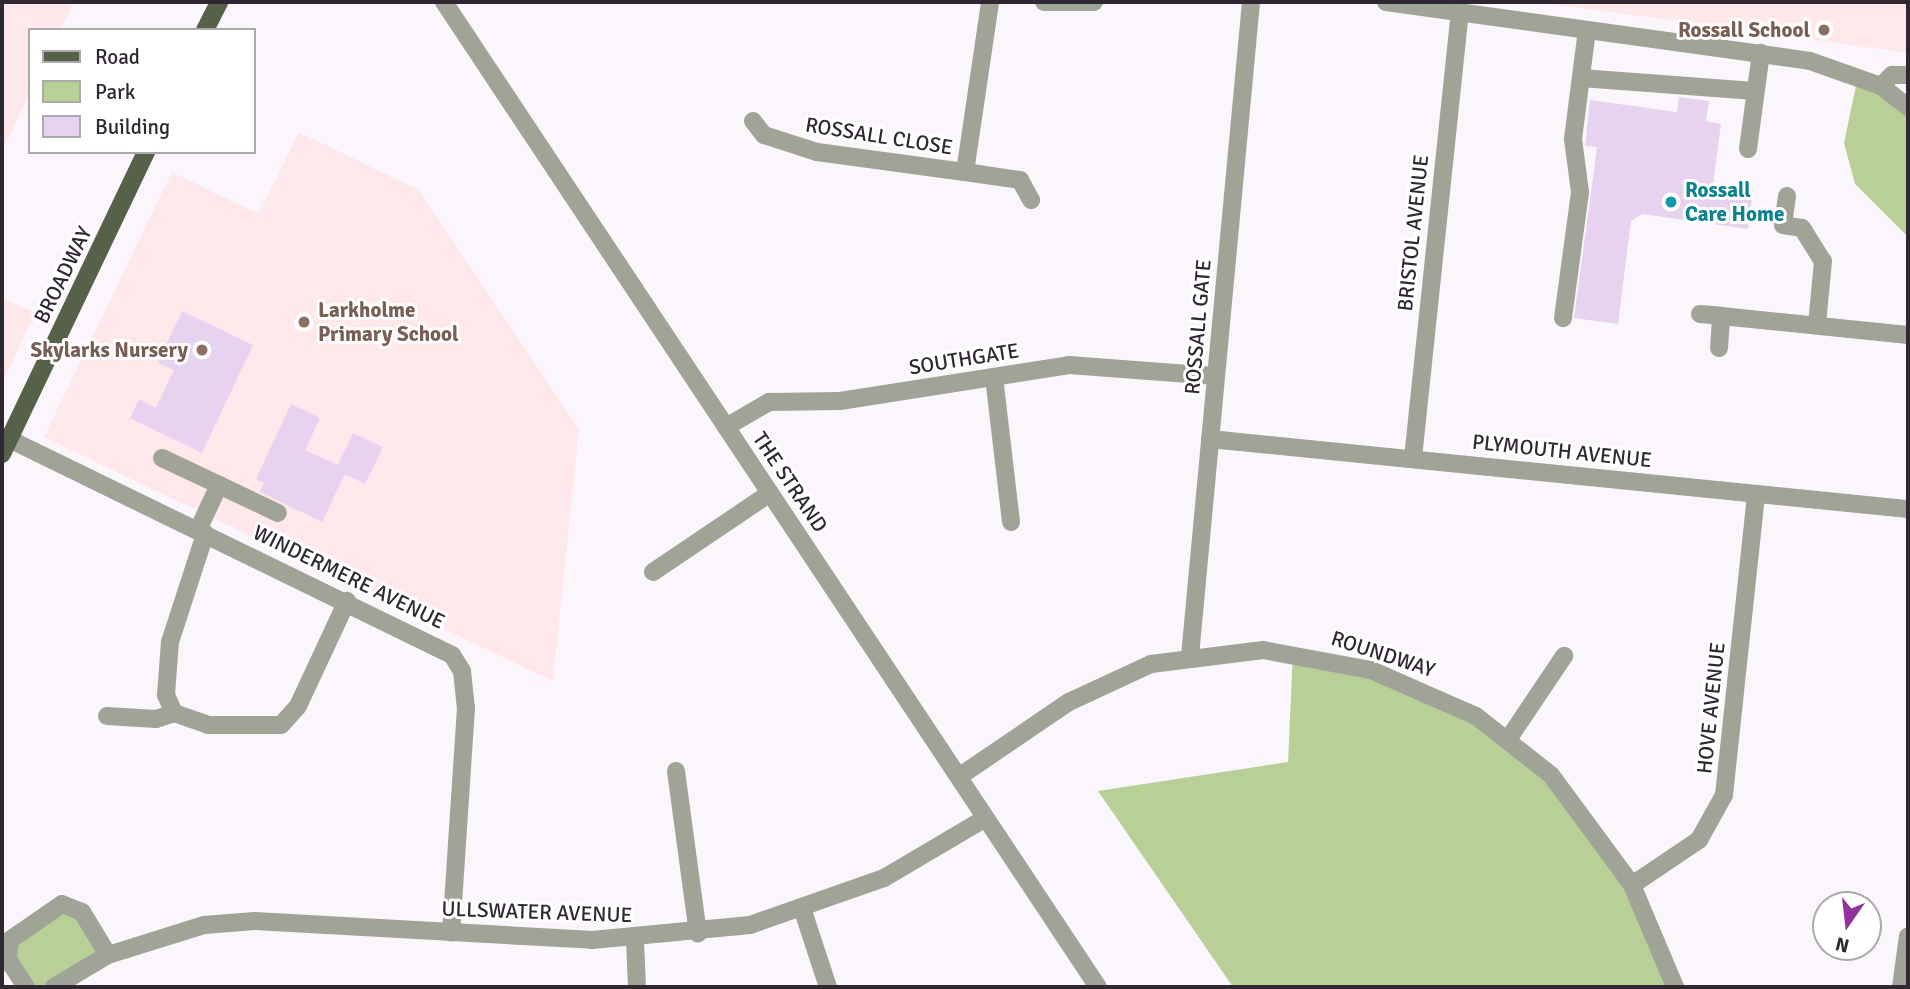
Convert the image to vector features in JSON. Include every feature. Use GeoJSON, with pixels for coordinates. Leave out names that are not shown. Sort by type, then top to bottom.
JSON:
{"type":"FeatureCollection","features":[{"type":"Feature","properties":{"kind":"main road"},"geometry":{"type":"LineString","coordinates":[[206,28],[219,2]]}},
{"type":"Feature","properties":{"kind":"main road","name":"BROADWAY"},"geometry":{"type":"LineString","coordinates":[[5,447],[145,154]]}},
{"type":"Feature","properties":{"kind":"street","name":"THE STRAND"},"geometry":{"type":"LineString","coordinates":[[444,2],[1098,987]]}},
{"type":"Feature","properties":{"kind":"street","name":"ROSSALL CLOSE"},"geometry":{"type":"LineString","coordinates":[[965,172],[990,2]]}},
{"type":"Feature","properties":{"kind":"street"},"geometry":{"type":"LineString","coordinates":[[1044,2],[1094,2]]}},
{"type":"Feature","properties":{"kind":"street","name":"ROSSALL GATE"},"geometry":{"type":"LineString","coordinates":[[1190,656],[1251,2]]}},
{"type":"Feature","properties":{"kind":"street"},"geometry":{"type":"LineString","coordinates":[[1387,2],[1761,53],[1844,71],[1881,86],[1908,107]]}},
{"type":"Feature","properties":{"kind":"street","name":"BRISTOL AVENUE"},"geometry":{"type":"LineString","coordinates":[[1413,458],[1460,12]]}},
{"type":"Feature","properties":{"kind":"street"},"geometry":{"type":"LineString","coordinates":[[1563,317],[1580,192],[1572,157],[1587,30]]}},
{"type":"Feature","properties":{"kind":"street"},"geometry":{"type":"LineString","coordinates":[[1748,149],[1761,53]]}},
{"type":"Feature","properties":{"kind":"street"},"geometry":{"type":"LineString","coordinates":[[1881,86],[1892,75],[1908,75]]}},
{"type":"Feature","properties":{"kind":"street"},"geometry":{"type":"LineString","coordinates":[[1581,78],[1755,91]]}},
{"type":"Feature","properties":{"kind":"street","name":"ROSSALL CLOSE"},"geometry":{"type":"LineString","coordinates":[[753,121],[764,135],[817,152],[1020,180],[1031,200]]}},
{"type":"Feature","properties":{"kind":"street"},"geometry":{"type":"LineString","coordinates":[[1787,196],[1783,225],[1802,228],[1823,261],[1816,324]]}},
{"type":"Feature","properties":{"kind":"street"},"geometry":{"type":"LineString","coordinates":[[1700,314],[1908,335]]}},
{"type":"Feature","properties":{"kind":"street"},"geometry":{"type":"LineString","coordinates":[[1719,348],[1721,316]]}},
{"type":"Feature","properties":{"kind":"street","name":"SOUTHGATE"},"geometry":{"type":"LineString","coordinates":[[726,427],[769,402],[840,401],[1092,365],[1216,376]]}},
{"type":"Feature","properties":{"kind":"street"},"geometry":{"type":"LineString","coordinates":[[994,377],[1011,522]]}},
{"type":"Feature","properties":{"kind":"street","name":"PLYMOUTH AVENUE"},"geometry":{"type":"LineString","coordinates":[[1210,439],[1908,509]]}},
{"type":"Feature","properties":{"kind":"street","name":"WINDERMERE AVENUE"},"geometry":{"type":"LineString","coordinates":[[5,447],[202,532],[437,644],[462,671],[466,708],[451,932]]}},
{"type":"Feature","properties":{"kind":"street"},"geometry":{"type":"LineString","coordinates":[[162,458],[278,513]]}},
{"type":"Feature","properties":{"kind":"street"},"geometry":{"type":"LineString","coordinates":[[174,713],[166,695],[170,642],[202,532],[219,485]]}},
{"type":"Feature","properties":{"kind":"street"},"geometry":{"type":"LineString","coordinates":[[653,572],[770,493]]}},
{"type":"Feature","properties":{"kind":"street","name":"HOVE AVENUE"},"geometry":{"type":"LineString","coordinates":[[1632,885],[1699,840],[1724,795],[1756,494]]}},
{"type":"Feature","properties":{"kind":"street"},"geometry":{"type":"LineString","coordinates":[[107,716],[156,719],[174,713],[208,725],[281,725],[298,706],[347,601]]}},
{"type":"Feature","properties":{"kind":"street","name":"ROUNDWAY"},"geometry":{"type":"LineString","coordinates":[[960,776],[1092,689],[1190,656],[1263,650],[1335,660],[1444,698],[1510,738],[1583,810],[1632,885],[1672,986]]}},
{"type":"Feature","properties":{"kind":"street"},"geometry":{"type":"LineString","coordinates":[[1510,738],[1564,656]]}},
{"type":"Feature","properties":{"kind":"street"},"geometry":{"type":"LineString","coordinates":[[676,771],[698,934]]}},
{"type":"Feature","properties":{"kind":"street","name":"ULLSWATER AVENUE"},"geometry":{"type":"LineString","coordinates":[[54,987],[108,955],[156,936],[217,924],[635,940],[698,934],[803,911],[884,878],[986,818]]}},
{"type":"Feature","properties":{"kind":"street"},"geometry":{"type":"LineString","coordinates":[[26,987],[8,960],[10,940],[62,904],[82,912],[108,955]]}},
{"type":"Feature","properties":{"kind":"street"},"geometry":{"type":"LineString","coordinates":[[803,911],[828,987]]}},
{"type":"Feature","properties":{"kind":"street"},"geometry":{"type":"LineString","coordinates":[[1901,987],[1908,936]]}},
{"type":"Feature","properties":{"kind":"street"},"geometry":{"type":"LineString","coordinates":[[635,940],[637,987]]}},
{"type":"Feature","properties":{"kind":"shaded area"},"geometry":{"type":"Polygon","coordinates":[[[2,2],[74,2],[61,28],[28,28],[28,97],[2,152],[2,2]]]}},
{"type":"Feature","properties":{"kind":"shaded area","name":"Rossall School"},"geometry":{"type":"Polygon","coordinates":[[[1532,2],[1908,2],[1908,53],[1687,22],[1532,2]]]}},
{"type":"Feature","properties":{"kind":"shaded area","name":"Larkholme Primary School"},"geometry":{"type":"Polygon","coordinates":[[[299,132],[419,190],[579,429],[553,681],[44,437],[172,172],[259,214],[299,132]]]}},
{"type":"Feature","properties":{"kind":"shaded area"},"geometry":{"type":"Polygon","coordinates":[[[2,297],[35,313],[2,384],[2,297]]]}},
{"type":"Feature","properties":{"kind":"green space"},"geometry":{"type":"Polygon","coordinates":[[[1858,76],[1908,107],[1908,237],[1855,184],[1844,143],[1858,76]]]}},
{"type":"Feature","properties":{"kind":"green space"},"geometry":{"type":"Polygon","coordinates":[[[1293,652],[1335,660],[1509,738],[1610,847],[1669,987],[1233,987],[1098,791],[1288,762],[1293,652]]]}},
{"type":"Feature","properties":{"kind":"green space"},"geometry":{"type":"Polygon","coordinates":[[[72,905],[108,955],[54,987],[26,987],[10,940],[72,905]]]}},
{"type":"Feature","properties":{"kind":"building","name":"Rossall Care Home"},"geometry":{"type":"Polygon","coordinates":[[[1679,97],[1709,101],[1706,121],[1721,124],[1713,184],[1753,190],[1748,229],[1642,214],[1631,221],[1618,324],[1574,318],[1597,147],[1585,146],[1590,100],[1677,112],[1679,97]]]}},
{"type":"Feature","properties":{"kind":"building"},"geometry":{"type":"Polygon","coordinates":[[[182,311],[253,345],[202,453],[130,418],[139,399],[156,408],[174,370],[158,363],[182,311]]]}},
{"type":"Feature","properties":{"kind":"building"},"geometry":{"type":"Polygon","coordinates":[[[291,404],[320,418],[305,450],[338,465],[353,433],[383,447],[365,484],[345,474],[322,522],[260,492],[264,483],[256,479],[291,404]]]}},
{"type":"Feature","properties":{"kind":"place","name":"Rossall School"},"geometry":{"type":"Point","coordinates":[1824,30]}},
{"type":"Feature","properties":{"kind":"place","name":"Rossall Care Home"},"geometry":{"type":"Point","coordinates":[1671,202]}},
{"type":"Feature","properties":{"kind":"place","name":"Larkholme Primary School"},"geometry":{"type":"Point","coordinates":[304,322]}},
{"type":"Feature","properties":{"kind":"place","name":"Skylarks Nursery"},"geometry":{"type":"Point","coordinates":[202,350]}}]}
